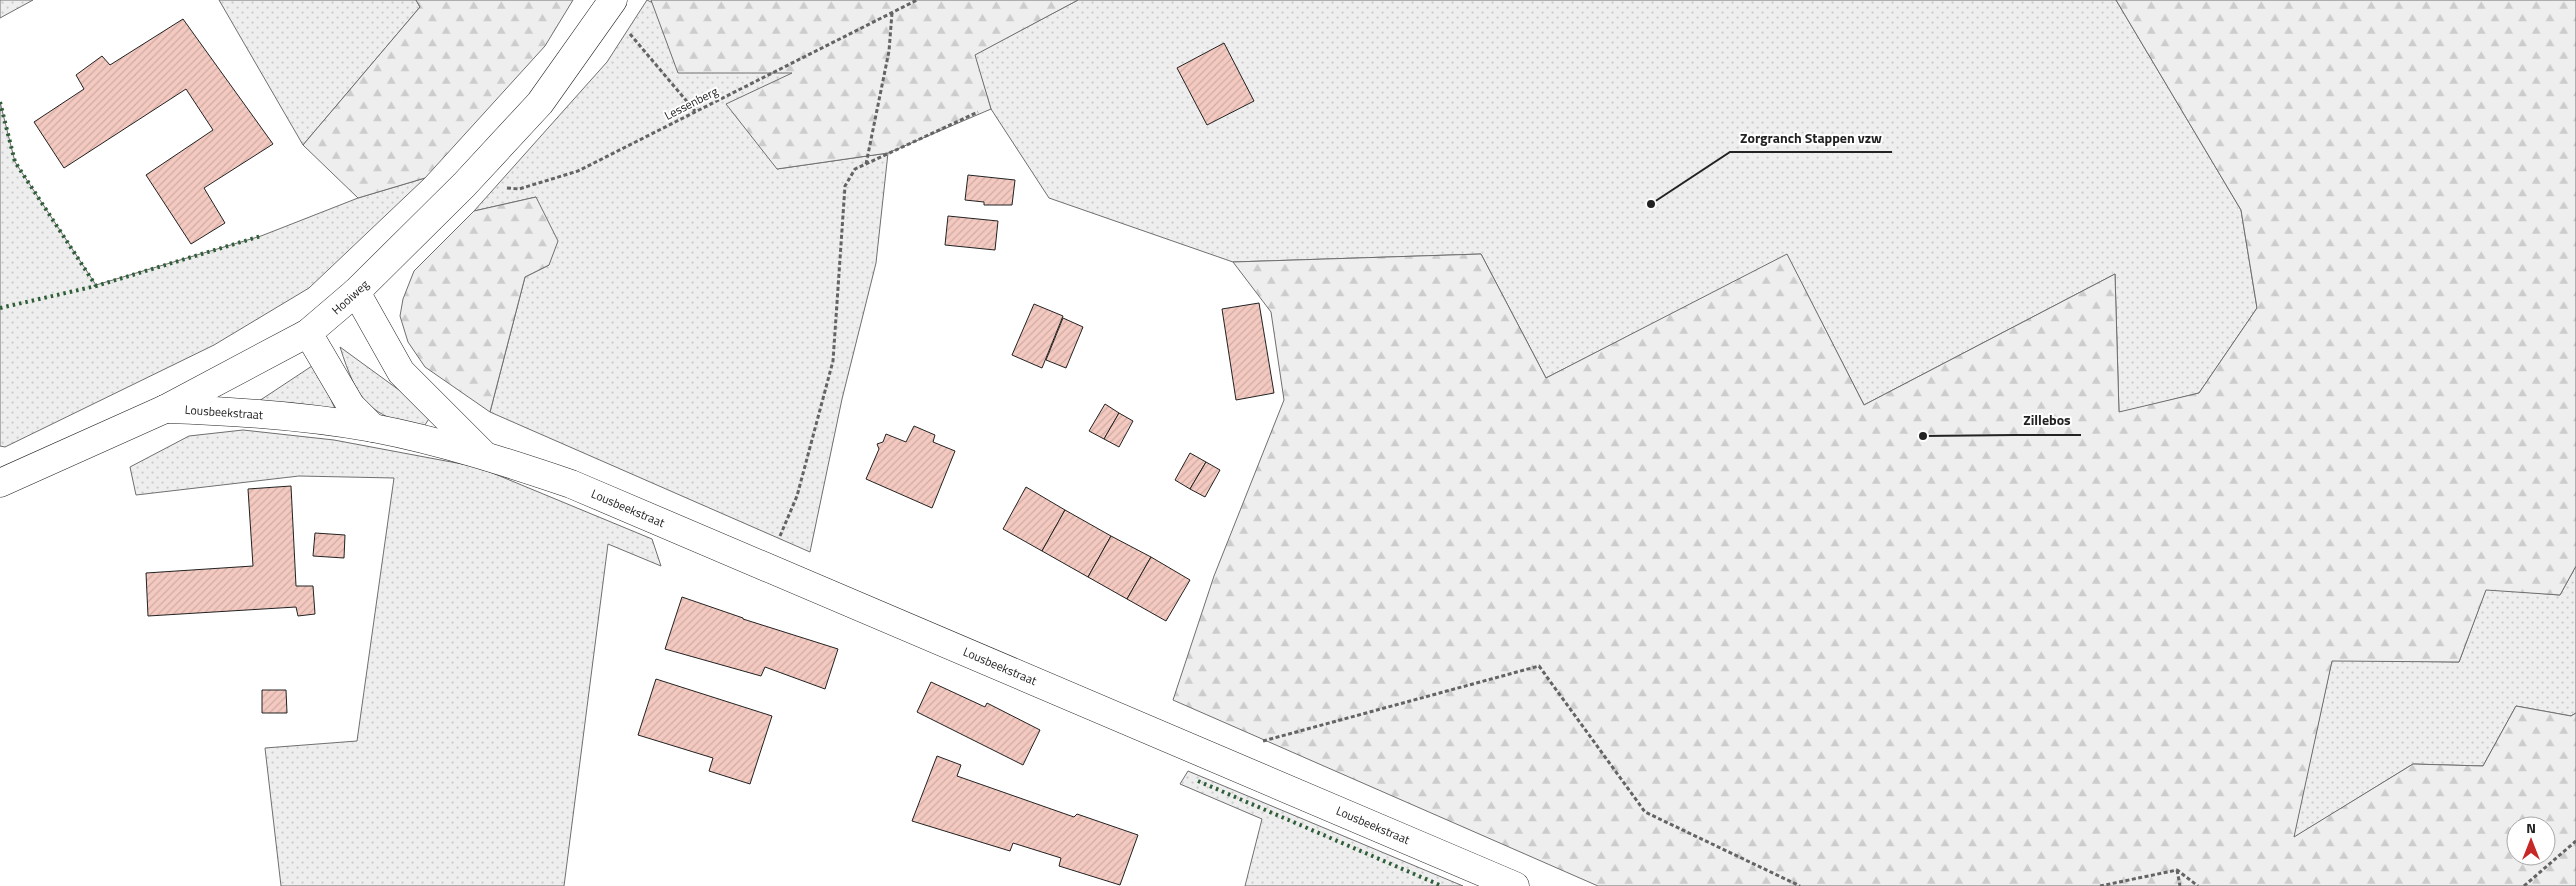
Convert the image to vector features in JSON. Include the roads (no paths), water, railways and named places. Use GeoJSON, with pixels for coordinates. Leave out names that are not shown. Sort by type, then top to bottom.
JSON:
{"type":"FeatureCollection","features":[{"type":"Feature","properties":{"kind":"street","name":"Hooiweg"},"geometry":{"type":"LineString","coordinates":[[0,483],[165,409],[308,334],[356,292],[464,185],[540,103],[613,0]]}},
{"type":"Feature","properties":{"kind":"street","name":"Lousbeekstraat"},"geometry":{"type":"LineString","coordinates":[[356,292],[402,372],[483,454]]}},
{"type":"Feature","properties":{"kind":"street"},"geometry":{"type":"LineString","coordinates":[[308,334],[351,406],[373,428]]}},
{"type":"Feature","properties":{"kind":"street","name":"Lousbeekstraat"},"geometry":{"type":"LineString","coordinates":[[165,409],[224,411],[373,428],[483,454],[572,484],[1515,886]]}},
{"type":"Feature","properties":{"kind":"place","name":"Zorgranch Stappen vzw"},"geometry":{"type":"Point","coordinates":[1651,204]}},
{"type":"Feature","properties":{"kind":"place","name":"Zillebos"},"geometry":{"type":"Point","coordinates":[1923,436]}}]}
